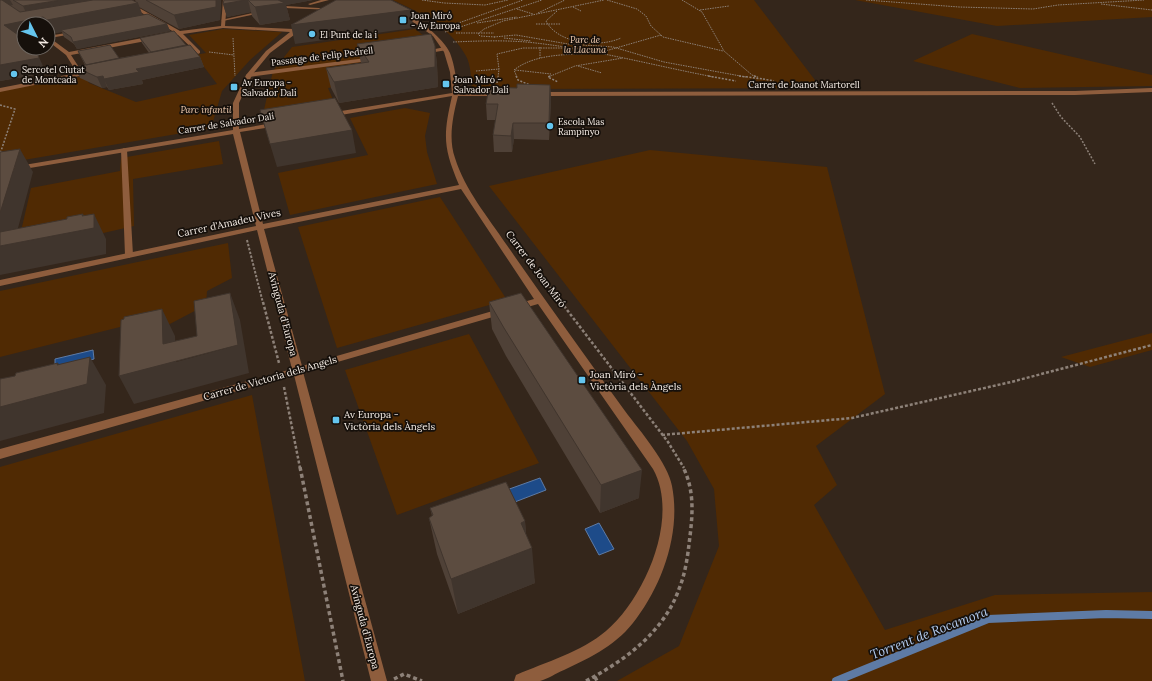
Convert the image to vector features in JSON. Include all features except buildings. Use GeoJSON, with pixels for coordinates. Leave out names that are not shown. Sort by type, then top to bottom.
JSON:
{"type":"FeatureCollection","features":[{"type":"Feature","properties":{"kind":"street"},"geometry":{"type":"LineString","coordinates":[[223,27],[225,0]]}},
{"type":"Feature","properties":{"kind":"street"},"geometry":{"type":"LineString","coordinates":[[300,7],[327,0]]}},
{"type":"Feature","properties":{"kind":"street","name":"Carrer de Joan Miró"},"geometry":{"type":"LineString","coordinates":[[376,0],[402,12],[435,35],[445,50],[453,72],[455,94],[448,136],[451,158],[463,186],[540,300],[651,455],[660,470],[665,483],[668,497],[668,515],[663,544],[649,587],[630,616],[611,636],[589,649],[522,681]]}},
{"type":"Feature","properties":{"kind":"street"},"geometry":{"type":"LineString","coordinates":[[122,3],[129,4],[139,2]]}},
{"type":"Feature","properties":{"kind":"street"},"geometry":{"type":"LineString","coordinates":[[129,4],[179,33],[198,52]]}},
{"type":"Feature","properties":{"kind":"street"},"geometry":{"type":"LineString","coordinates":[[223,20],[285,7],[338,9],[324,16]]}},
{"type":"Feature","properties":{"kind":"street"},"geometry":{"type":"LineString","coordinates":[[146,18],[153,17]]}},
{"type":"Feature","properties":{"kind":"street","name":"Avinguda d'Europa"},"geometry":{"type":"LineString","coordinates":[[311,23],[295,31],[268,52],[249,75],[236,103],[236,131],[379,681]]}},
{"type":"Feature","properties":{"kind":"street"},"geometry":{"type":"LineString","coordinates":[[68,54],[179,33],[223,27],[295,31]]}},
{"type":"Feature","properties":{"kind":"street"},"geometry":{"type":"LineString","coordinates":[[56,36],[80,31]]}},
{"type":"Feature","properties":{"kind":"street"},"geometry":{"type":"LineString","coordinates":[[56,44],[68,54],[80,74]]}},
{"type":"Feature","properties":{"kind":"street"},"geometry":{"type":"LineString","coordinates":[[414,54],[445,50]]}},
{"type":"Feature","properties":{"kind":"street"},"geometry":{"type":"LineString","coordinates":[[191,53],[198,52]]}},
{"type":"Feature","properties":{"kind":"street","name":"Passatge de Felip Pedrell"},"geometry":{"type":"LineString","coordinates":[[249,75],[382,58]]}},
{"type":"Feature","properties":{"kind":"street"},"geometry":{"type":"LineString","coordinates":[[0,90],[99,71]]}},
{"type":"Feature","properties":{"kind":"street","name":"Carrer de Joanot Martorell"},"geometry":{"type":"LineString","coordinates":[[529,94],[1045,92],[1152,90]]}},
{"type":"Feature","properties":{"kind":"street"},"geometry":{"type":"LineString","coordinates":[[323,116],[455,94],[507,94]]}},
{"type":"Feature","properties":{"kind":"street","name":"Carrer de Salvador Dalí"},"geometry":{"type":"LineString","coordinates":[[0,171],[285,123]]}},
{"type":"Feature","properties":{"kind":"street"},"geometry":{"type":"LineString","coordinates":[[124,150],[129,256]]}},
{"type":"Feature","properties":{"kind":"street","name":"Carrer d'Amadeu Vives"},"geometry":{"type":"LineString","coordinates":[[0,283],[260,227],[463,186]]}},
{"type":"Feature","properties":{"kind":"street","name":"Carrer de Victoria dels Angels"},"geometry":{"type":"LineString","coordinates":[[0,454],[540,300]]}},
{"type":"Feature","properties":{"kind":"path"},"geometry":{"type":"LineString","coordinates":[[422,0],[444,3],[485,5],[508,0]]}},
{"type":"Feature","properties":{"kind":"path"},"geometry":{"type":"LineString","coordinates":[[458,28],[453,25],[523,0]]}},
{"type":"Feature","properties":{"kind":"path"},"geometry":{"type":"LineString","coordinates":[[445,38],[442,33],[542,0]]}},
{"type":"Feature","properties":{"kind":"path"},"geometry":{"type":"LineString","coordinates":[[478,33],[481,30],[495,24],[534,14],[565,0]]}},
{"type":"Feature","properties":{"kind":"path"},"geometry":{"type":"LineString","coordinates":[[472,23],[557,11],[590,1],[604,0]]}},
{"type":"Feature","properties":{"kind":"path"},"geometry":{"type":"LineString","coordinates":[[607,0],[637,9],[646,16],[651,26],[663,37],[724,51]]}},
{"type":"Feature","properties":{"kind":"path"},"geometry":{"type":"LineString","coordinates":[[682,0],[699,10],[724,51],[752,75],[763,79]]}},
{"type":"Feature","properties":{"kind":"path"},"geometry":{"type":"LineString","coordinates":[[866,0],[959,7],[1033,9],[1058,5],[1144,0]]}},
{"type":"Feature","properties":{"kind":"path"},"geometry":{"type":"LineString","coordinates":[[1094,4],[1152,10]]}},
{"type":"Feature","properties":{"kind":"path"},"geometry":{"type":"LineString","coordinates":[[699,10],[729,6]]}},
{"type":"Feature","properties":{"kind":"path"},"geometry":{"type":"LineString","coordinates":[[573,7],[581,10]]}},
{"type":"Feature","properties":{"kind":"path"},"geometry":{"type":"LineString","coordinates":[[517,8],[534,14]]}},
{"type":"Feature","properties":{"kind":"path"},"geometry":{"type":"LineString","coordinates":[[546,24],[546,20],[557,11]]}},
{"type":"Feature","properties":{"kind":"path"},"geometry":{"type":"LineString","coordinates":[[536,24],[561,24]]}},
{"type":"Feature","properties":{"kind":"path"},"geometry":{"type":"LineString","coordinates":[[546,24],[551,30],[560,36],[576,41],[609,42],[621,38]]}},
{"type":"Feature","properties":{"kind":"path"},"geometry":{"type":"LineString","coordinates":[[232,28],[235,81]]}},
{"type":"Feature","properties":{"kind":"path"},"geometry":{"type":"LineString","coordinates":[[456,33],[494,33]]}},
{"type":"Feature","properties":{"kind":"path"},"geometry":{"type":"LineString","coordinates":[[478,33],[480,36],[522,39],[535,43]]}},
{"type":"Feature","properties":{"kind":"path"},"geometry":{"type":"LineString","coordinates":[[494,37],[516,35],[568,44],[620,48],[664,62],[775,81]]}},
{"type":"Feature","properties":{"kind":"path"},"geometry":{"type":"LineString","coordinates":[[514,70],[523,63],[540,58],[600,52],[620,48],[636,40],[661,35]]}},
{"type":"Feature","properties":{"kind":"path"},"geometry":{"type":"LineString","coordinates":[[454,48],[449,42],[471,40],[535,43],[600,52],[740,82]]}},
{"type":"Feature","properties":{"kind":"path"},"geometry":{"type":"LineString","coordinates":[[540,47],[540,58]]}},
{"type":"Feature","properties":{"kind":"path"},"geometry":{"type":"LineString","coordinates":[[497,85],[499,69],[496,54],[523,48],[572,48]]}},
{"type":"Feature","properties":{"kind":"path"},"geometry":{"type":"LineString","coordinates":[[198,52],[234,55]]}},
{"type":"Feature","properties":{"kind":"path"},"geometry":{"type":"LineString","coordinates":[[514,70],[552,74],[594,61],[626,57]]}},
{"type":"Feature","properties":{"kind":"path"},"geometry":{"type":"LineString","coordinates":[[577,66],[602,73]]}},
{"type":"Feature","properties":{"kind":"path"},"geometry":{"type":"LineString","coordinates":[[476,71],[499,69]]}},
{"type":"Feature","properties":{"kind":"path"},"geometry":{"type":"LineString","coordinates":[[514,70],[518,80],[534,86]]}},
{"type":"Feature","properties":{"kind":"path"},"geometry":{"type":"LineString","coordinates":[[552,74],[548,77],[560,83]]}},
{"type":"Feature","properties":{"kind":"path"},"geometry":{"type":"LineString","coordinates":[[1045,92],[1061,117],[1080,137],[1095,164]]}},
{"type":"Feature","properties":{"kind":"path"},"geometry":{"type":"LineString","coordinates":[[0,105],[15,109],[0,154]]}},
{"type":"Feature","properties":{"kind":"path","name":"Carrer de Joan Miró"},"geometry":{"type":"LineString","coordinates":[[546,283],[662,435],[682,464],[688,478],[692,498],[691,533],[683,576],[677,595],[667,613],[637,648],[624,659],[596,679],[586,681]]}},
{"type":"Feature","properties":{"kind":"path"},"geometry":{"type":"LineString","coordinates":[[662,435],[852,418],[1011,382],[1152,345]]}},
{"type":"Feature","properties":{"kind":"path"},"geometry":{"type":"LineString","coordinates":[[404,674],[422,681]]}},
{"type":"Feature","properties":{"kind":"green space","name":"Parc de la Llacuna"},"geometry":{"type":"Polygon","coordinates":[[[393,0],[754,0],[821,88],[472,89],[468,60],[452,37],[434,22],[393,0]]]}},
{"type":"Feature","properties":{"kind":"green space"},"geometry":{"type":"Polygon","coordinates":[[[855,0],[1152,0],[1152,17],[997,26],[855,0]]]}},
{"type":"Feature","properties":{"kind":"green space","name":"Parc infantil"},"geometry":{"type":"Polygon","coordinates":[[[223,29],[282,32],[250,60],[222,91],[212,128],[0,164],[0,91],[85,76],[89,83],[136,102],[217,84],[195,55],[206,53],[189,35],[223,29]]]}},
{"type":"Feature","properties":{"kind":"green space"},"geometry":{"type":"Polygon","coordinates":[[[415,29],[428,39],[435,52],[350,64],[364,81],[328,88],[334,102],[263,114],[273,71],[292,47],[415,29]]]}},
{"type":"Feature","properties":{"kind":"green space"},"geometry":{"type":"Polygon","coordinates":[[[972,34],[1152,75],[1152,86],[1020,88],[913,61],[972,34]]]}},
{"type":"Feature","properties":{"kind":"green space"},"geometry":{"type":"Polygon","coordinates":[[[405,108],[430,113],[425,136],[427,152],[437,184],[290,215],[278,173],[368,155],[350,118],[405,108]]]}},
{"type":"Feature","properties":{"kind":"green space"},"geometry":{"type":"Polygon","coordinates":[[[219,141],[223,164],[133,179],[134,226],[16,253],[31,188],[120,171],[121,158],[219,141]]]}},
{"type":"Feature","properties":{"kind":"green space"},"geometry":{"type":"Polygon","coordinates":[[[650,150],[827,167],[885,394],[816,446],[837,485],[814,505],[885,630],[995,595],[1152,592],[1152,681],[617,681],[679,646],[719,546],[714,489],[687,441],[489,186],[650,150]]]}},
{"type":"Feature","properties":{"kind":"green space"},"geometry":{"type":"Polygon","coordinates":[[[440,197],[507,300],[337,348],[298,227],[440,197]]]}},
{"type":"Feature","properties":{"kind":"green space"},"geometry":{"type":"Polygon","coordinates":[[[228,243],[232,278],[207,291],[206,305],[128,346],[128,325],[0,357],[0,291],[228,243]]]}},
{"type":"Feature","properties":{"kind":"green space"},"geometry":{"type":"Polygon","coordinates":[[[1152,333],[1152,350],[1090,367],[1061,357],[1152,333]]]}},
{"type":"Feature","properties":{"kind":"green space"},"geometry":{"type":"Polygon","coordinates":[[[469,334],[539,463],[397,515],[345,370],[469,334]]]}},
{"type":"Feature","properties":{"kind":"green space"},"geometry":{"type":"Polygon","coordinates":[[[252,395],[305,681],[0,681],[0,467],[252,395]]]}},
{"type":"Feature","properties":{"kind":"water"},"geometry":{"type":"Polygon","coordinates":[[[93,350],[94,359],[55,369],[55,359],[93,350]]]}},
{"type":"Feature","properties":{"kind":"water"},"geometry":{"type":"Polygon","coordinates":[[[540,478],[546,490],[507,505],[501,492],[540,478]]]}},
{"type":"Feature","properties":{"kind":"water"},"geometry":{"type":"Polygon","coordinates":[[[599,523],[614,549],[599,555],[585,529],[599,523]]]}},
{"type":"Feature","properties":{"kind":"waterway","name":"Torrent de Rocamora"},"geometry":{"type":"LineString","coordinates":[[836,681],[988,619],[1106,614],[1152,615]]}},
{"type":"Feature","properties":{"kind":"place","name":"Joan Miró - Av Europa"},"geometry":{"type":"Point","coordinates":[403,20]}},
{"type":"Feature","properties":{"kind":"place","name":"El Punt de la i"},"geometry":{"type":"Point","coordinates":[312,34]}},
{"type":"Feature","properties":{"kind":"place","name":"Sercotel Ciutat de Montcada"},"geometry":{"type":"Point","coordinates":[14,74]}},
{"type":"Feature","properties":{"kind":"place","name":"Joan Miró - Salvador Dalí"},"geometry":{"type":"Point","coordinates":[446,84]}},
{"type":"Feature","properties":{"kind":"place","name":"Av Europa - Salvador Dalí"},"geometry":{"type":"Point","coordinates":[234,87]}},
{"type":"Feature","properties":{"kind":"place","name":"Escola Mas Rampinyo"},"geometry":{"type":"Point","coordinates":[550,126]}},
{"type":"Feature","properties":{"kind":"place","name":"Joan Miró - Victòria dels Àngels"},"geometry":{"type":"Point","coordinates":[582,380]}},
{"type":"Feature","properties":{"kind":"place","name":"Av Europa - Victòria dels Àngels"},"geometry":{"type":"Point","coordinates":[336,420]}}]}
